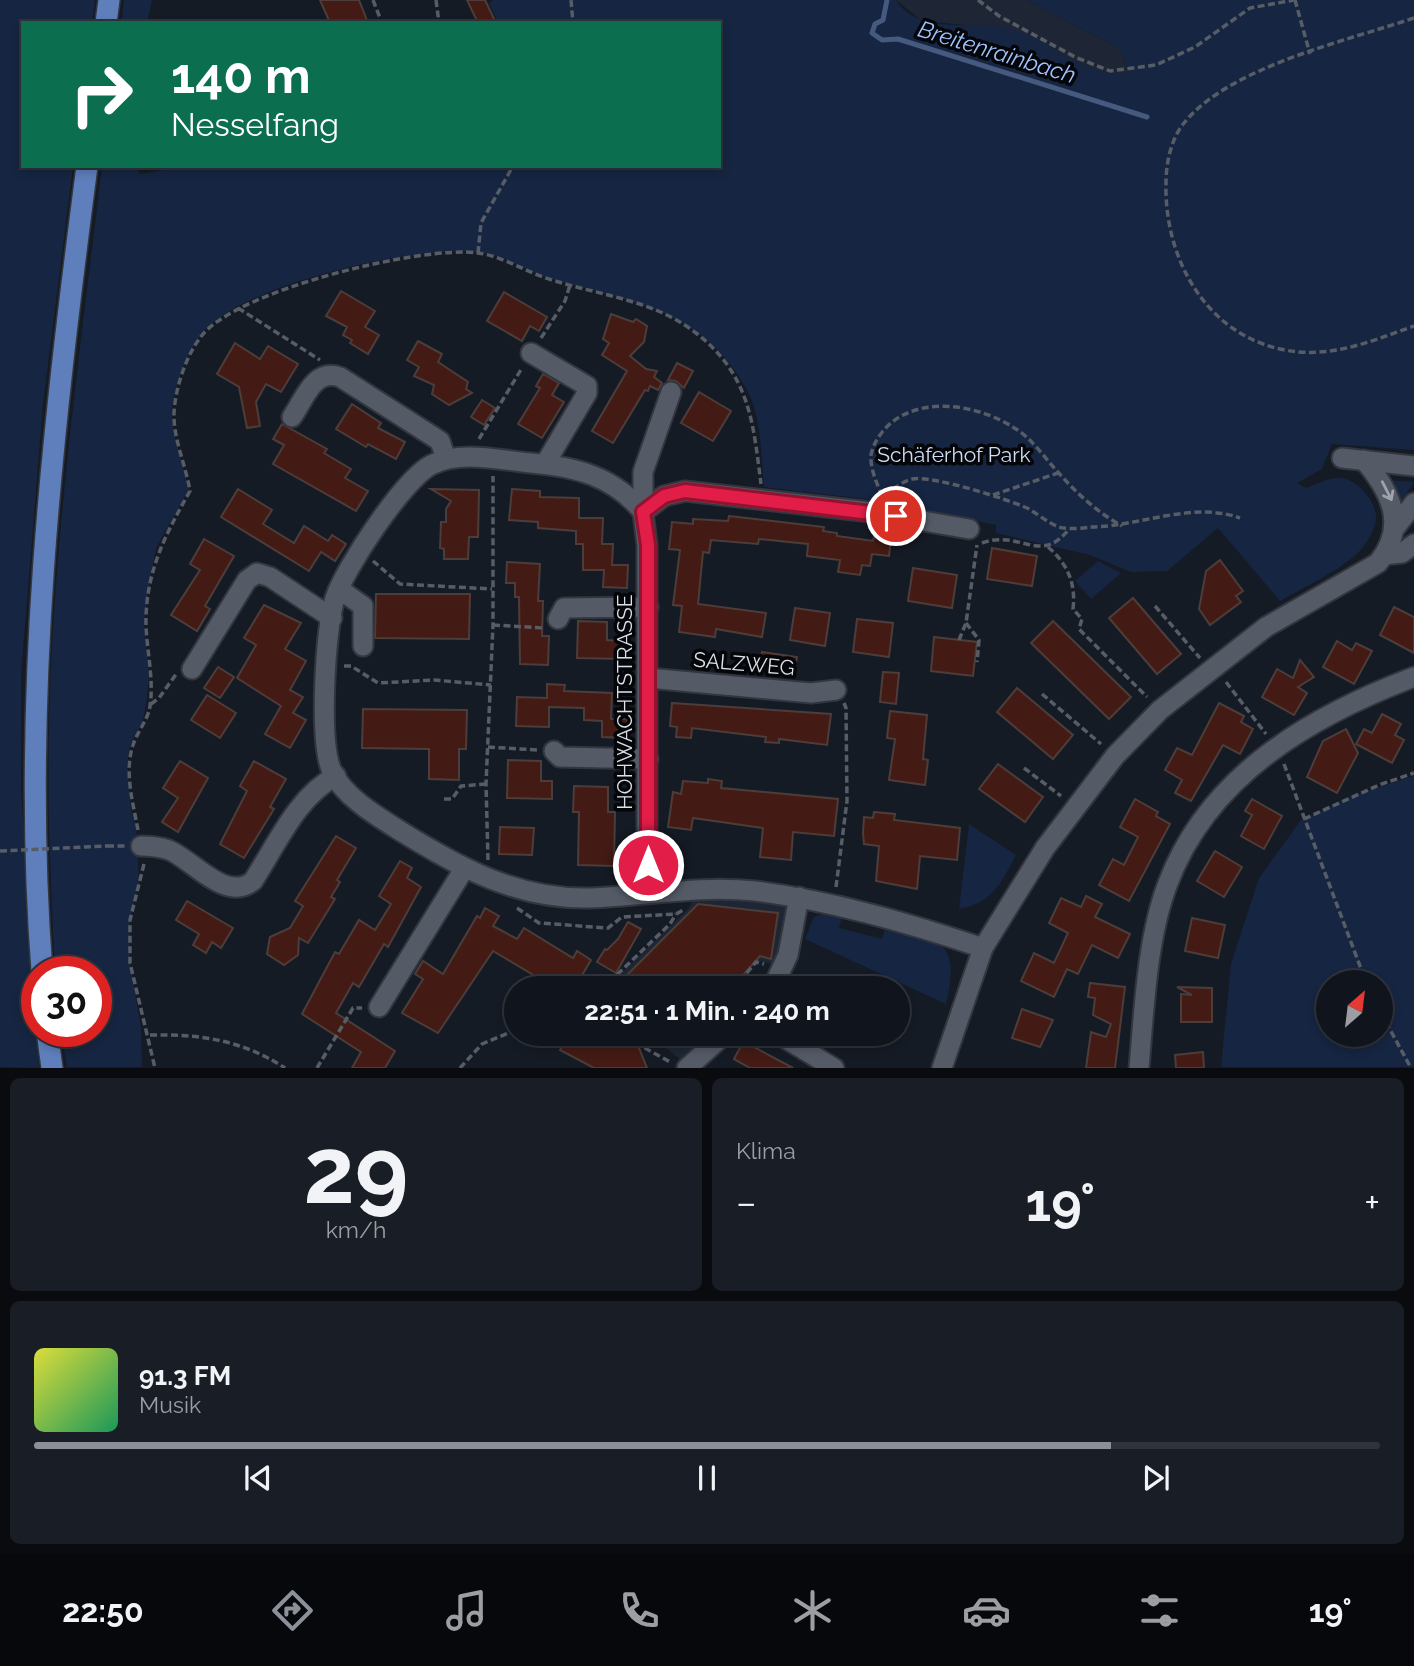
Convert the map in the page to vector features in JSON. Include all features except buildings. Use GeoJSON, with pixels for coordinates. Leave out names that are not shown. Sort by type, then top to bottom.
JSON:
{"type":"FeatureCollection","features":[{"type":"Feature","properties":{"kind":"main road"},"geometry":{"type":"LineString","coordinates":[[106,21],[109,0]]}},
{"type":"Feature","properties":{"kind":"main road"},"geometry":{"type":"LineString","coordinates":[[41,956],[34,783],[39,620],[55,427],[87,168]]}},
{"type":"Feature","properties":{"kind":"main road"},"geometry":{"type":"LineString","coordinates":[[49,1047],[52,1068]]}},
{"type":"Feature","properties":{"kind":"street"},"geometry":{"type":"LineString","coordinates":[[531,353],[587,386],[587,393],[545,464]]}},
{"type":"Feature","properties":{"kind":"street"},"geometry":{"type":"LineString","coordinates":[[292,417],[319,376],[329,373],[340,377],[440,441],[446,459]]}},
{"type":"Feature","properties":{"kind":"street","name":"HOHWACHTSTRASSE"},"geometry":{"type":"LineString","coordinates":[[647,892],[648,545],[643,512],[643,472],[671,392]]}},
{"type":"Feature","properties":{"kind":"street"},"geometry":{"type":"LineString","coordinates":[[1342,457],[1414,466]]}},
{"type":"Feature","properties":{"kind":"street"},"geometry":{"type":"LineString","coordinates":[[973,537],[877,505],[685,491],[664,496],[643,512],[631,498],[600,477],[577,469],[485,459],[446,459],[415,477],[360,553],[339,589],[331,618],[326,665],[329,758],[336,776],[362,804],[464,869],[531,892],[561,897],[592,898],[692,888],[799,897],[983,948]]}},
{"type":"Feature","properties":{"kind":"street"},"geometry":{"type":"LineString","coordinates":[[1364,460],[1387,489],[1394,507],[1395,528]]}},
{"type":"Feature","properties":{"kind":"street"},"geometry":{"type":"LineString","coordinates":[[942,1068],[983,948],[1074,806],[1115,756],[1160,710],[1266,627],[1378,563],[1395,528],[1414,503]]}},
{"type":"Feature","properties":{"kind":"street"},"geometry":{"type":"LineString","coordinates":[[1384,555],[1402,553],[1414,544]]}},
{"type":"Feature","properties":{"kind":"street"},"geometry":{"type":"LineString","coordinates":[[192,669],[247,580],[257,573],[270,578],[331,618]]}},
{"type":"Feature","properties":{"kind":"street"},"geometry":{"type":"LineString","coordinates":[[339,589],[363,606],[363,646]]}},
{"type":"Feature","properties":{"kind":"street"},"geometry":{"type":"LineString","coordinates":[[558,619],[564,608],[648,607]]}},
{"type":"Feature","properties":{"kind":"street"},"geometry":{"type":"LineString","coordinates":[[1139,1068],[1156,926],[1167,884],[1182,851],[1211,805],[1251,765],[1275,747],[1358,701],[1414,677]]}},
{"type":"Feature","properties":{"kind":"street","name":"SALZWEG"},"geometry":{"type":"LineString","coordinates":[[648,678],[811,694],[836,690]]}},
{"type":"Feature","properties":{"kind":"street"},"geometry":{"type":"LineString","coordinates":[[554,751],[560,757],[648,759]]}},
{"type":"Feature","properties":{"kind":"street"},"geometry":{"type":"LineString","coordinates":[[141,846],[170,851],[222,884],[235,888],[246,887],[253,881],[308,797],[321,784],[336,776]]}},
{"type":"Feature","properties":{"kind":"street"},"geometry":{"type":"LineString","coordinates":[[379,1007],[464,869]]}},
{"type":"Feature","properties":{"kind":"street"},"geometry":{"type":"LineString","coordinates":[[779,976],[799,897]]}},
{"type":"Feature","properties":{"kind":"street"},"geometry":{"type":"LineString","coordinates":[[687,1068],[712,1046]]}},
{"type":"Feature","properties":{"kind":"street"},"geometry":{"type":"LineString","coordinates":[[798,1046],[834,1068]]}},
{"type":"Feature","properties":{"kind":"path"},"geometry":{"type":"LineString","coordinates":[[373,0],[381,21]]}},
{"type":"Feature","properties":{"kind":"path"},"geometry":{"type":"LineString","coordinates":[[436,0],[439,21]]}},
{"type":"Feature","properties":{"kind":"path"},"geometry":{"type":"LineString","coordinates":[[571,0],[573,21]]}},
{"type":"Feature","properties":{"kind":"path"},"geometry":{"type":"LineString","coordinates":[[978,0],[999,16],[1075,57],[1110,71],[1156,65],[1195,47],[1250,8],[1294,0],[1310,54]]}},
{"type":"Feature","properties":{"kind":"path"},"geometry":{"type":"LineString","coordinates":[[1414,18],[1252,73],[1217,94],[1183,125],[1172,145],[1166,173],[1167,215],[1173,251],[1184,273],[1213,309],[1231,326],[1254,340],[1278,349],[1326,354],[1414,326]]}},
{"type":"Feature","properties":{"kind":"path"},"geometry":{"type":"LineString","coordinates":[[478,253],[481,223],[512,168]]}},
{"type":"Feature","properties":{"kind":"path"},"geometry":{"type":"LineString","coordinates":[[155,1068],[150,1035],[130,963],[130,920],[145,859],[130,778],[130,760],[133,745],[150,704],[146,622],[153,568],[158,548],[190,491],[174,413],[184,374],[199,338],[208,328],[237,308],[330,274],[437,253],[478,253],[657,311],[697,334],[726,364],[751,411],[763,498]]}},
{"type":"Feature","properties":{"kind":"path"},"geometry":{"type":"LineString","coordinates":[[490,880],[486,784],[493,625],[492,589],[485,459],[476,444],[565,301],[570,285]]}},
{"type":"Feature","properties":{"kind":"path"},"geometry":{"type":"LineString","coordinates":[[237,308],[322,361],[329,373]]}},
{"type":"Feature","properties":{"kind":"path"},"geometry":{"type":"LineString","coordinates":[[877,505],[872,468],[875,441],[890,423],[904,414],[934,407],[958,407],[993,416],[1019,430],[1093,508],[1122,526]]}},
{"type":"Feature","properties":{"kind":"path"},"geometry":{"type":"LineString","coordinates":[[991,496],[1058,473]]}},
{"type":"Feature","properties":{"kind":"path"},"geometry":{"type":"LineString","coordinates":[[877,505],[894,487],[914,479],[955,485],[991,496],[1026,508],[1060,527],[1122,526],[1154,517],[1223,512],[1240,519]]}},
{"type":"Feature","properties":{"kind":"path"},"geometry":{"type":"LineString","coordinates":[[1048,547],[1059,542],[1069,528]]}},
{"type":"Feature","properties":{"kind":"path"},"geometry":{"type":"LineString","coordinates":[[959,640],[966,624],[973,537],[998,537],[1048,547],[1059,557],[1068,572],[1075,592],[1073,609],[1082,619],[1079,629],[1160,710]]}},
{"type":"Feature","properties":{"kind":"path"},"geometry":{"type":"LineString","coordinates":[[360,553],[386,570],[400,584],[492,589]]}},
{"type":"Feature","properties":{"kind":"path"},"geometry":{"type":"LineString","coordinates":[[1155,606],[1210,669]]}},
{"type":"Feature","properties":{"kind":"path"},"geometry":{"type":"LineString","coordinates":[[493,625],[554,628],[558,619]]}},
{"type":"Feature","properties":{"kind":"path"},"geometry":{"type":"LineString","coordinates":[[966,624],[979,640],[978,662]]}},
{"type":"Feature","properties":{"kind":"path"},"geometry":{"type":"LineString","coordinates":[[326,665],[351,666],[378,683],[433,680],[491,685]]}},
{"type":"Feature","properties":{"kind":"path"},"geometry":{"type":"LineString","coordinates":[[150,704],[159,698],[175,674],[192,669]]}},
{"type":"Feature","properties":{"kind":"path"},"geometry":{"type":"LineString","coordinates":[[1228,684],[1269,738]]}},
{"type":"Feature","properties":{"kind":"path"},"geometry":{"type":"LineString","coordinates":[[834,905],[847,801],[846,708],[836,690]]}},
{"type":"Feature","properties":{"kind":"path"},"geometry":{"type":"LineString","coordinates":[[1042,694],[1115,756]]}},
{"type":"Feature","properties":{"kind":"path"},"geometry":{"type":"LineString","coordinates":[[488,747],[554,751]]}},
{"type":"Feature","properties":{"kind":"path"},"geometry":{"type":"LineString","coordinates":[[1282,758],[1362,970]]}},
{"type":"Feature","properties":{"kind":"path"},"geometry":{"type":"LineString","coordinates":[[1024,768],[1074,806]]}},
{"type":"Feature","properties":{"kind":"path"},"geometry":{"type":"LineString","coordinates":[[1304,819],[1379,785],[1414,773]]}},
{"type":"Feature","properties":{"kind":"path"},"geometry":{"type":"LineString","coordinates":[[444,799],[452,799],[461,786],[486,784]]}},
{"type":"Feature","properties":{"kind":"path"},"geometry":{"type":"LineString","coordinates":[[0,850],[107,846]]}},
{"type":"Feature","properties":{"kind":"path"},"geometry":{"type":"LineString","coordinates":[[616,976],[670,924],[676,914]]}},
{"type":"Feature","properties":{"kind":"path"},"geometry":{"type":"LineString","coordinates":[[744,976],[756,962],[783,968]]}},
{"type":"Feature","properties":{"kind":"path"},"geometry":{"type":"LineString","coordinates":[[317,1068],[353,1008],[379,1007]]}},
{"type":"Feature","properties":{"kind":"path"},"geometry":{"type":"LineString","coordinates":[[150,1035],[186,1034],[228,1040],[265,1055],[285,1068]]}},
{"type":"Feature","properties":{"kind":"path"},"geometry":{"type":"LineString","coordinates":[[460,1068],[482,1044],[504,1035]]}},
{"type":"Feature","properties":{"kind":"path"},"geometry":{"type":"LineString","coordinates":[[1393,1035],[1411,1068]]}},
{"type":"Feature","properties":{"kind":"path"},"geometry":{"type":"LineString","coordinates":[[640,1046],[676,1068]]}},
{"type":"Feature","properties":{"kind":"shaded area"},"geometry":{"type":"Polygon","coordinates":[[[896,0],[1027,0],[1120,49],[1129,73],[1110,75],[1092,70],[1010,29],[922,21],[896,0]]]}},
{"type":"Feature","properties":{"kind":"shaded area"},"geometry":{"type":"Polygon","coordinates":[[[695,896],[796,903],[782,966],[756,960],[742,976],[618,976],[688,909],[695,896]]]}},
{"type":"Feature","properties":{"kind":"shaded area"},"geometry":{"type":"Polygon","coordinates":[[[664,1046],[699,1046],[682,1061],[664,1046]]]}},
{"type":"Feature","properties":{"kind":"green space"},"geometry":{"type":"Polygon","coordinates":[[[0,0],[95,0],[92,21],[21,21],[21,168],[73,168],[43,404],[21,675],[21,790],[32,956],[21,956],[21,1047],[38,1047],[39,1068],[0,1067],[0,0]]]}},
{"type":"Feature","properties":{"kind":"green space"},"geometry":{"type":"Polygon","coordinates":[[[124,0],[152,0],[147,21],[121,21],[124,0]]]}},
{"type":"Feature","properties":{"kind":"green space","name":"Schäferhof Park"},"geometry":{"type":"Polygon","coordinates":[[[494,0],[896,0],[906,11],[919,19],[949,25],[1011,29],[1041,41],[1083,65],[1112,73],[1129,73],[1120,49],[1027,0],[1414,0],[1414,450],[1332,444],[1322,469],[1297,483],[1306,488],[1334,478],[1349,480],[1370,499],[1376,522],[1368,541],[1355,556],[1280,601],[1218,528],[1167,571],[1131,572],[1090,555],[996,533],[996,525],[874,500],[764,487],[760,436],[751,399],[728,361],[707,340],[684,324],[659,312],[545,277],[494,256],[476,252],[413,255],[334,271],[258,297],[228,312],[199,337],[183,367],[173,401],[174,429],[189,489],[156,548],[144,623],[149,676],[147,697],[143,720],[130,745],[127,764],[131,810],[136,825],[139,884],[130,920],[130,963],[141,1028],[142,1067],[67,1067],[64,1047],[112,1047],[112,956],[54,956],[49,788],[49,727],[56,586],[69,446],[102,168],[136,168],[141,174],[174,168],[721,168],[721,21],[497,21],[489,3],[494,0]]]}},
{"type":"Feature","properties":{"kind":"green space"},"geometry":{"type":"Polygon","coordinates":[[[1389,480],[1414,482],[1400,503],[1389,480]]]}},
{"type":"Feature","properties":{"kind":"green space"},"geometry":{"type":"Polygon","coordinates":[[[1098,561],[1121,573],[1091,599],[1075,581],[1098,561]]]}},
{"type":"Feature","properties":{"kind":"green space"},"geometry":{"type":"Polygon","coordinates":[[[1414,776],[1414,1067],[1221,1067],[1231,964],[1259,878],[1301,820],[1351,796],[1414,776]]]}},
{"type":"Feature","properties":{"kind":"green space"},"geometry":{"type":"Polygon","coordinates":[[[969,824],[1016,855],[995,890],[980,902],[959,909],[969,824]]]}},
{"type":"Feature","properties":{"kind":"green space"},"geometry":{"type":"Polygon","coordinates":[[[825,913],[842,918],[839,928],[882,939],[886,925],[920,934],[942,946],[951,967],[946,1004],[910,987],[910,976],[885,976],[805,939],[814,917],[825,913]]]}},
{"type":"Feature","properties":{"kind":"waterway","name":"Breitenrainbach"},"geometry":{"type":"LineString","coordinates":[[887,0],[883,20],[875,24],[872,33],[882,40],[898,39],[1147,117]]}},
{"type":"Feature","properties":{"kind":"route"},"geometry":{"type":"LineString","coordinates":[[648,865],[648,545],[643,512],[664,496],[685,491],[763,498],[896,516]]}}]}
